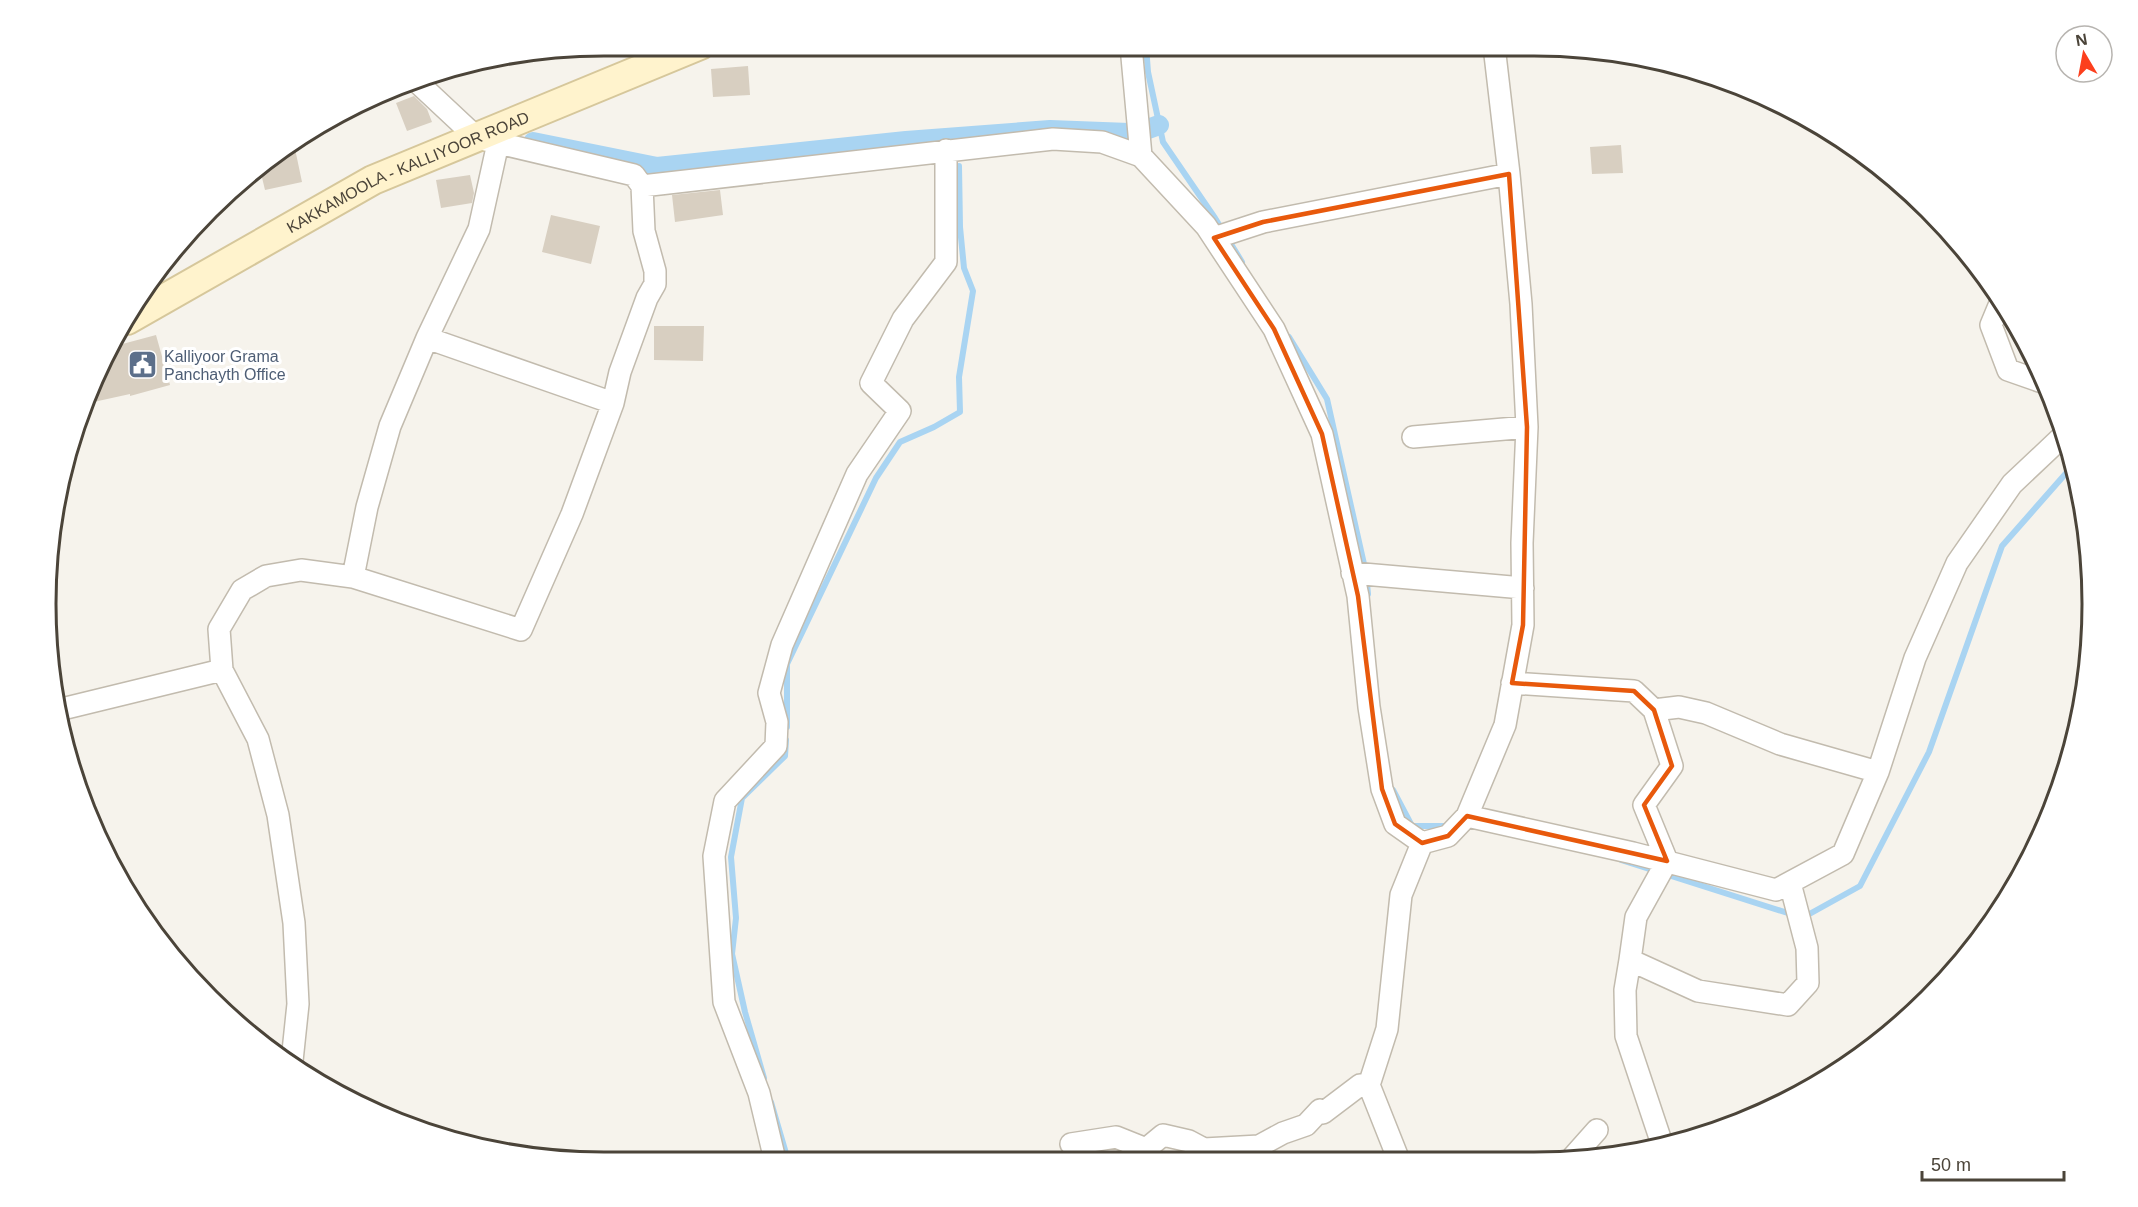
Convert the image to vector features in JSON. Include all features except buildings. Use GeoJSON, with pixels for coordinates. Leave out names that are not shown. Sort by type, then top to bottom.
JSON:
{"type":"FeatureCollection","features":[{"type":"Feature","properties":{"kind":"main road","name":"KAKKAMOOLA - KALLIYOOR ROAD"},"geometry":{"type":"LineString","coordinates":[[139,313],[373,180],[488,141],[676,56]]}},
{"type":"Feature","properties":{"kind":"street"},"geometry":{"type":"LineString","coordinates":[[1132,56],[1141,156]]}},
{"type":"Feature","properties":{"kind":"street"},"geometry":{"type":"LineString","coordinates":[[1422,843],[1448,836],[1467,816],[1504,725],[1523,625],[1527,427],[1521,304],[1495,56]]}},
{"type":"Feature","properties":{"kind":"street"},"geometry":{"type":"LineString","coordinates":[[293,1054],[298,1004],[294,923],[278,815],[258,739],[222,670],[219,629],[242,590],[266,576],[301,570],[353,577],[521,630],[572,514],[613,403],[620,372],[647,298],[655,284],[655,271],[644,231],[642,186],[634,175],[488,141],[423,87]]}},
{"type":"Feature","properties":{"kind":"street"},"geometry":{"type":"LineString","coordinates":[[642,186],[1053,139],[1102,142],[1141,156],[1215,238],[1274,329],[1322,434],[1358,596],[1369,707],[1382,789],[1395,824],[1422,843]]}},
{"type":"Feature","properties":{"kind":"street"},"geometry":{"type":"LineString","coordinates":[[353,577],[367,507],[390,426],[427,338],[479,229],[488,141]]}},
{"type":"Feature","properties":{"kind":"street"},"geometry":{"type":"LineString","coordinates":[[773,1152],[759,1093],[724,1002],[714,856],[725,801],[776,746],[777,722],[769,693],[782,645],[857,474],[900,411],[871,383],[903,319],[946,262],[946,150]]}},
{"type":"Feature","properties":{"kind":"street"},"geometry":{"type":"LineString","coordinates":[[1215,238],[1263,222],[1509,174]]}},
{"type":"Feature","properties":{"kind":"street"},"geometry":{"type":"LineString","coordinates":[[1997,311],[1991,326],[2008,370],[2034,379]]}},
{"type":"Feature","properties":{"kind":"street"},"geometry":{"type":"LineString","coordinates":[[427,338],[613,403]]}},
{"type":"Feature","properties":{"kind":"street"},"geometry":{"type":"LineString","coordinates":[[1413,437],[1527,427]]}},
{"type":"Feature","properties":{"kind":"street"},"geometry":{"type":"LineString","coordinates":[[1467,816],[1776,890],[1843,854],[1878,772],[1915,658],[1957,563],[2012,484],[2057,441]]}},
{"type":"Feature","properties":{"kind":"street"},"geometry":{"type":"LineString","coordinates":[[1353,573],[1523,588]]}},
{"type":"Feature","properties":{"kind":"street"},"geometry":{"type":"LineString","coordinates":[[66,708],[222,670]]}},
{"type":"Feature","properties":{"kind":"street"},"geometry":{"type":"LineString","coordinates":[[1512,683],[1634,691],[1654,710],[1672,766],[1644,805],[1666,862],[1636,917],[1625,990],[1626,1036],[1660,1137]]}},
{"type":"Feature","properties":{"kind":"street"},"geometry":{"type":"LineString","coordinates":[[1654,710],[1679,707],[1706,713],[1780,744],[1878,772]]}},
{"type":"Feature","properties":{"kind":"street"},"geometry":{"type":"LineString","coordinates":[[1396,1152],[1369,1085],[1387,1029],[1401,895],[1422,843]]}},
{"type":"Feature","properties":{"kind":"street"},"geometry":{"type":"LineString","coordinates":[[1630,960],[1698,991],[1788,1005],[1808,983],[1807,948],[1790,883]]}},
{"type":"Feature","properties":{"kind":"street"},"geometry":{"type":"LineString","coordinates":[[1218,1152],[1259,1146],[1283,1132],[1306,1125],[1320,1110],[1323,1113],[1360,1085],[1369,1085]]}},
{"type":"Feature","properties":{"kind":"street"},"geometry":{"type":"LineString","coordinates":[[1580,1149],[1597,1130]]}},
{"type":"Feature","properties":{"kind":"street"},"geometry":{"type":"LineString","coordinates":[[1071,1144],[1116,1137],[1146,1149],[1163,1135],[1189,1141],[1202,1152]]}},
{"type":"Feature","properties":{"kind":"highlighted area"},"geometry":{"type":"Polygon","coordinates":[[[1509,174],[1527,427],[1523,625],[1512,683],[1634,691],[1654,710],[1672,766],[1644,805],[1667,861],[1467,816],[1448,836],[1422,843],[1395,824],[1382,789],[1358,596],[1322,434],[1274,329],[1214,238],[1263,222],[1509,174]]]}},
{"type":"Feature","properties":{"kind":"waterway"},"geometry":{"type":"LineString","coordinates":[[1147,56],[1163,142],[1242,262]]}},
{"type":"Feature","properties":{"kind":"waterway"},"geometry":{"type":"LineString","coordinates":[[1148,129],[1159,125]]}},
{"type":"Feature","properties":{"kind":"waterway"},"geometry":{"type":"LineString","coordinates":[[533,142],[657,167],[906,141],[1050,130],[1129,133]]}},
{"type":"Feature","properties":{"kind":"waterway"},"geometry":{"type":"LineString","coordinates":[[787,727],[787,664],[876,478],[900,442],[960,412],[959,377],[973,291],[964,268],[960,227],[959,166]]}},
{"type":"Feature","properties":{"kind":"waterway"},"geometry":{"type":"LineString","coordinates":[[1289,337],[1327,399],[1366,573],[1368,594]]}},
{"type":"Feature","properties":{"kind":"waterway"},"geometry":{"type":"LineString","coordinates":[[1804,917],[1860,886],[1929,752],[2002,546],[2066,473]]}},
{"type":"Feature","properties":{"kind":"waterway"},"geometry":{"type":"LineString","coordinates":[[764,1078],[745,1012],[732,954],[736,918],[731,857],[742,798],[785,756],[786,740]]}},
{"type":"Feature","properties":{"kind":"waterway"},"geometry":{"type":"LineString","coordinates":[[1393,790],[1412,826],[1451,826]]}},
{"type":"Feature","properties":{"kind":"waterway"},"geometry":{"type":"LineString","coordinates":[[1621,860],[1794,915]]}},
{"type":"Feature","properties":{"kind":"waterway"},"geometry":{"type":"LineString","coordinates":[[771,1102],[786,1152]]}},
{"type":"Feature","properties":{"kind":"place","name":"Kalliyoor Grama Panchayth Office"},"geometry":{"type":"Point","coordinates":[143,365]}}]}
